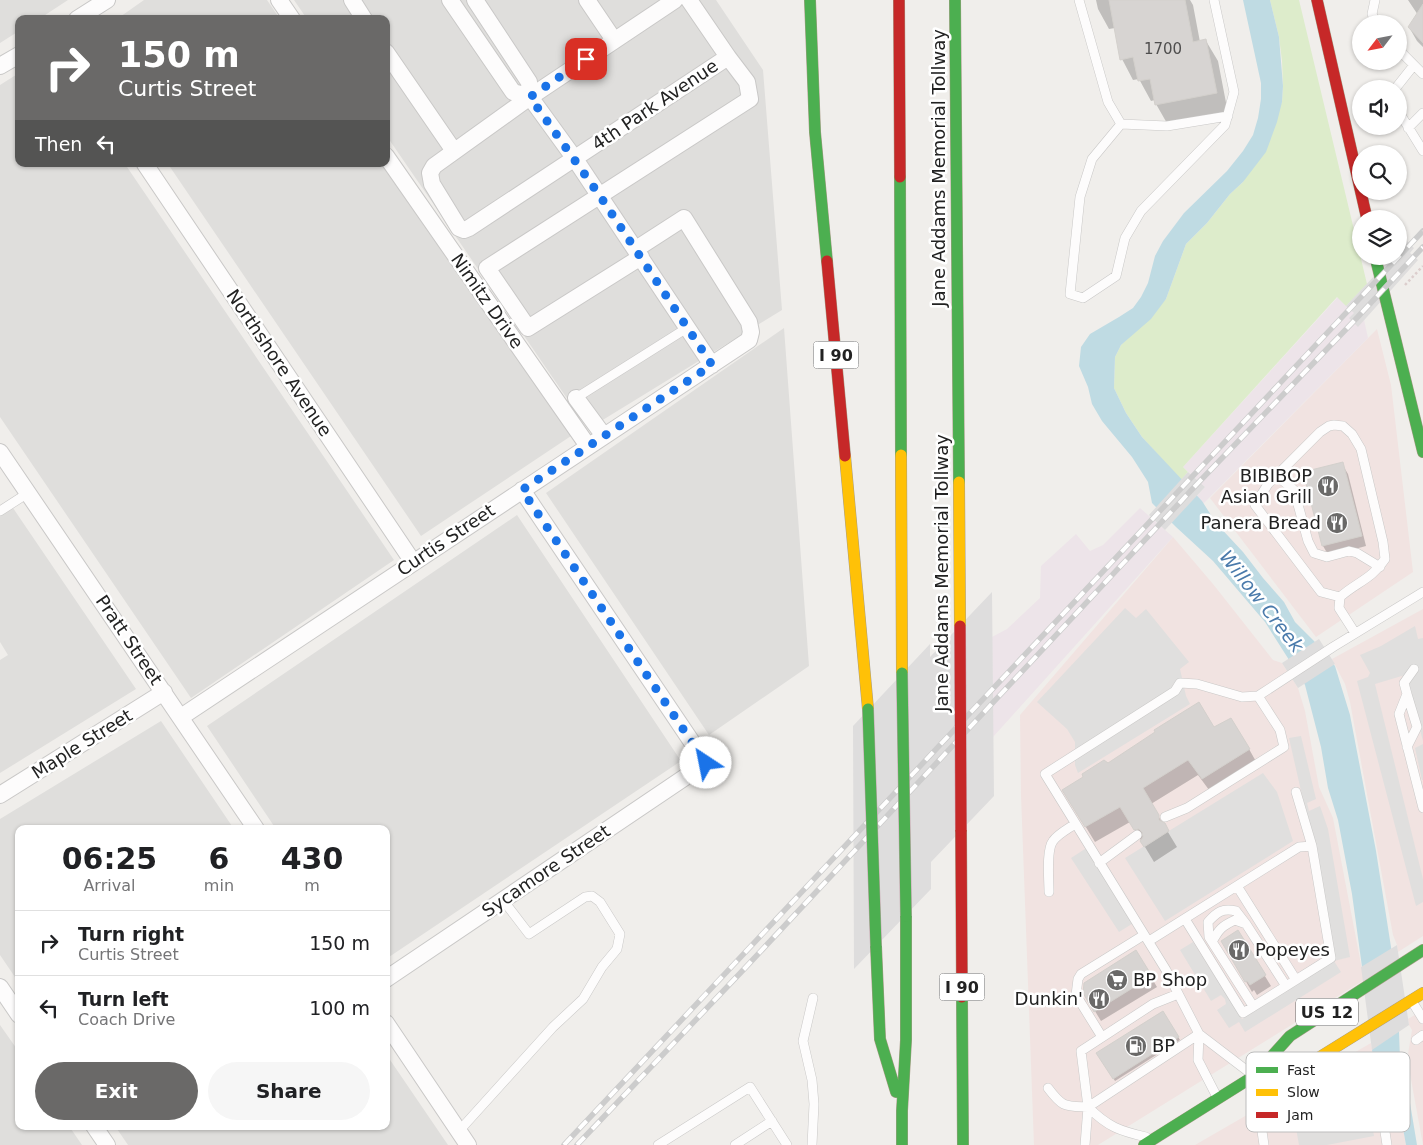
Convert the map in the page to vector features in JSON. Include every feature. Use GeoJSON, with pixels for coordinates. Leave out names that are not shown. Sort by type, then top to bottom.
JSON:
{"type":"FeatureCollection","features":[{"type":"Feature","properties":{"kind":"main road","name":"I 90"},"geometry":{"type":"LineString","coordinates":[[810,0],[815,132],[868,709],[880,1039],[902,1112]]}},
{"type":"Feature","properties":{"kind":"main road","name":"I 90"},"geometry":{"type":"LineString","coordinates":[[899,0],[902,673],[906,916],[906,1040],[902,1145]]}},
{"type":"Feature","properties":{"kind":"main road","name":"Jane Addams Memorial Tollway"},"geometry":{"type":"LineString","coordinates":[[955,0],[963,1145]]}},
{"type":"Feature","properties":{"kind":"main road"},"geometry":{"type":"LineString","coordinates":[[1318,0],[1365,210]]}},
{"type":"Feature","properties":{"kind":"main road"},"geometry":{"type":"LineString","coordinates":[[1377,265],[1422,440],[1423,452]]}},
{"type":"Feature","properties":{"kind":"main road","name":"US 12"},"geometry":{"type":"LineString","coordinates":[[1276,1052],[1290,1036],[1423,950]]}},
{"type":"Feature","properties":{"kind":"main road","name":"US 12"},"geometry":{"type":"LineString","coordinates":[[1328,1052],[1423,993]]}},
{"type":"Feature","properties":{"kind":"main road","name":"US 12"},"geometry":{"type":"LineString","coordinates":[[1149,1142],[1167,1135],[1218,1098],[1246,1081]]}},
{"type":"Feature","properties":{"kind":"street"},"geometry":{"type":"LineString","coordinates":[[83,15],[107,0]]}},
{"type":"Feature","properties":{"kind":"street"},"geometry":{"type":"LineString","coordinates":[[279,0],[289,15]]}},
{"type":"Feature","properties":{"kind":"street"},"geometry":{"type":"LineString","coordinates":[[352,0],[361,15]]}},
{"type":"Feature","properties":{"kind":"street"},"geometry":{"type":"LineString","coordinates":[[450,0],[513,92],[530,97]]}},
{"type":"Feature","properties":{"kind":"street"},"geometry":{"type":"LineString","coordinates":[[475,0],[529,82],[530,97],[575,158],[712,365]]}},
{"type":"Feature","properties":{"kind":"street"},"geometry":{"type":"LineString","coordinates":[[587,0],[614,40]]}},
{"type":"Feature","properties":{"kind":"street"},"geometry":{"type":"LineString","coordinates":[[390,58],[454,151],[530,97],[675,0]]}},
{"type":"Feature","properties":{"kind":"street"},"geometry":{"type":"LineString","coordinates":[[639,253],[528,328],[487,268],[750,98],[747,82],[689,0]]}},
{"type":"Feature","properties":{"kind":"street"},"geometry":{"type":"LineString","coordinates":[[0,66],[15,57]]}},
{"type":"Feature","properties":{"kind":"street","name":"4th Park Avenue"},"geometry":{"type":"LineString","coordinates":[[454,151],[434,166],[430,173],[432,184],[459,228],[464,230],[728,57]]}},
{"type":"Feature","properties":{"kind":"street","name":"Nimitz Drive"},"geometry":{"type":"LineString","coordinates":[[390,162],[588,446]]}},
{"type":"Feature","properties":{"kind":"street","name":"Northshore Avenue"},"geometry":{"type":"LineString","coordinates":[[147,167],[413,562]]}},
{"type":"Feature","properties":{"kind":"street","name":"Curtis Street"},"geometry":{"type":"LineString","coordinates":[[181,717],[749,340],[752,328],[749,322],[684,218],[639,253]]}},
{"type":"Feature","properties":{"kind":"street"},"geometry":{"type":"LineString","coordinates":[[576,398],[604,436]]}},
{"type":"Feature","properties":{"kind":"street","name":"Pratt Street"},"geometry":{"type":"LineString","coordinates":[[0,452],[253,825]]}},
{"type":"Feature","properties":{"kind":"street","name":"Sycamore Street"},"geometry":{"type":"LineString","coordinates":[[390,976],[706,763],[522,490]]}},
{"type":"Feature","properties":{"kind":"street","name":"Maple Street"},"geometry":{"type":"LineString","coordinates":[[0,795],[164,692]]}},
{"type":"Feature","properties":{"kind":"street"},"geometry":{"type":"LineString","coordinates":[[0,987],[15,1009]]}},
{"type":"Feature","properties":{"kind":"street"},"geometry":{"type":"LineString","coordinates":[[390,1029],[468,1145]]}},
{"type":"Feature","properties":{"kind":"street"},"geometry":{"type":"LineString","coordinates":[[97,1130],[107,1145]]}},
{"type":"Feature","properties":{"kind":"lane"},"geometry":{"type":"LineString","coordinates":[[1079,0],[1108,102],[1121,124]]}},
{"type":"Feature","properties":{"kind":"lane"},"geometry":{"type":"LineString","coordinates":[[1121,124],[1092,159],[1080,197],[1070,294],[1083,298],[1116,276],[1125,238],[1141,211],[1226,125],[1234,92],[1214,0]]}},
{"type":"Feature","properties":{"kind":"lane"},"geometry":{"type":"LineString","coordinates":[[1373,15],[1374,0]]}},
{"type":"Feature","properties":{"kind":"lane"},"geometry":{"type":"LineString","coordinates":[[1408,59],[1423,74]]}},
{"type":"Feature","properties":{"kind":"lane"},"geometry":{"type":"LineString","coordinates":[[1402,80],[1414,65]]}},
{"type":"Feature","properties":{"kind":"lane"},"geometry":{"type":"LineString","coordinates":[[1423,112],[1408,128],[1423,151]]}},
{"type":"Feature","properties":{"kind":"lane"},"geometry":{"type":"LineString","coordinates":[[1121,124],[1167,126],[1228,116]]}},
{"type":"Feature","properties":{"kind":"lane"},"geometry":{"type":"LineString","coordinates":[[576,398],[687,328]]}},
{"type":"Feature","properties":{"kind":"lane"},"geometry":{"type":"LineString","coordinates":[[1340,597],[1321,592],[1256,505],[1268,484],[1276,475],[1320,432],[1334,425],[1343,426],[1352,434],[1361,449],[1383,542],[1385,559],[1373,574],[1340,597],[1339,608],[1355,633]]}},
{"type":"Feature","properties":{"kind":"lane"},"geometry":{"type":"LineString","coordinates":[[1276,475],[1294,490],[1308,541],[1314,552],[1327,557],[1349,551],[1357,553],[1380,567]]}},
{"type":"Feature","properties":{"kind":"lane"},"geometry":{"type":"LineString","coordinates":[[0,511],[28,493]]}},
{"type":"Feature","properties":{"kind":"lane"},"geometry":{"type":"LineString","coordinates":[[1246,1070],[1199,1034],[1166,970],[1045,774],[1175,691],[1180,684],[1197,684],[1242,697],[1258,696],[1355,633],[1423,592]]}},
{"type":"Feature","properties":{"kind":"lane"},"geometry":{"type":"LineString","coordinates":[[1407,747],[1417,727],[1404,683],[1414,669]]}},
{"type":"Feature","properties":{"kind":"lane"},"geometry":{"type":"LineString","coordinates":[[1407,694],[1399,714],[1423,808]]}},
{"type":"Feature","properties":{"kind":"lane"},"geometry":{"type":"LineString","coordinates":[[1164,817],[1187,808],[1284,747],[1280,730],[1258,696]]}},
{"type":"Feature","properties":{"kind":"lane"},"geometry":{"type":"LineString","coordinates":[[1185,919],[1243,1013],[1331,958],[1312,846],[1296,792]]}},
{"type":"Feature","properties":{"kind":"lane"},"geometry":{"type":"LineString","coordinates":[[1049,892],[1049,850],[1052,841],[1075,824]]}},
{"type":"Feature","properties":{"kind":"lane"},"geometry":{"type":"LineString","coordinates":[[1099,863],[1137,835]]}},
{"type":"Feature","properties":{"kind":"lane"},"geometry":{"type":"LineString","coordinates":[[1110,1044],[1076,995],[1078,980],[1081,974],[1185,919],[1299,847],[1312,846]]}},
{"type":"Feature","properties":{"kind":"lane"},"geometry":{"type":"LineString","coordinates":[[1237,886],[1296,980]]}},
{"type":"Feature","properties":{"kind":"lane"},"geometry":{"type":"LineString","coordinates":[[458,1131],[553,1027],[583,999],[602,967],[617,949],[620,934],[600,902],[592,896],[585,897],[529,934],[503,900]]}},
{"type":"Feature","properties":{"kind":"lane"},"geometry":{"type":"LineString","coordinates":[[1253,1006],[1209,937],[1208,922],[1216,913],[1227,909],[1236,911],[1286,986]]}},
{"type":"Feature","properties":{"kind":"lane"},"geometry":{"type":"LineString","coordinates":[[1212,942],[1219,930],[1226,924],[1235,920],[1246,924]]}},
{"type":"Feature","properties":{"kind":"lane"},"geometry":{"type":"LineString","coordinates":[[1085,1145],[1088,1107],[1081,1051],[1153,1004],[1178,994]]}},
{"type":"Feature","properties":{"kind":"lane"},"geometry":{"type":"LineString","coordinates":[[812,1145],[814,1104],[812,1080],[803,1041],[813,998]]}},
{"type":"Feature","properties":{"kind":"lane"},"geometry":{"type":"LineString","coordinates":[[1409,1002],[1423,1019]]}},
{"type":"Feature","properties":{"kind":"lane"},"geometry":{"type":"LineString","coordinates":[[1153,1004],[1159,1013]]}},
{"type":"Feature","properties":{"kind":"lane"},"geometry":{"type":"LineString","coordinates":[[1138,1014],[1144,1022]]}},
{"type":"Feature","properties":{"kind":"lane"},"geometry":{"type":"LineString","coordinates":[[1123,1024],[1128,1032]]}},
{"type":"Feature","properties":{"kind":"lane"},"geometry":{"type":"LineString","coordinates":[[1048,1088],[1058,1101],[1068,1106],[1088,1107],[1130,1074],[1163,1052],[1177,1043],[1199,1034]]}},
{"type":"Feature","properties":{"kind":"lane"},"geometry":{"type":"LineString","coordinates":[[1199,1034],[1198,1060],[1218,1098]]}},
{"type":"Feature","properties":{"kind":"lane"},"geometry":{"type":"LineString","coordinates":[[658,1145],[750,1087],[787,1145]]}},
{"type":"Feature","properties":{"kind":"lane"},"geometry":{"type":"LineString","coordinates":[[1088,1107],[1099,1118],[1118,1130],[1149,1142]]}},
{"type":"Feature","properties":{"kind":"lane"},"geometry":{"type":"LineString","coordinates":[[735,1145],[772,1121]]}},
{"type":"Feature","properties":{"kind":"lane"},"geometry":{"type":"LineString","coordinates":[[1262,1132],[1264,1145]]}},
{"type":"Feature","properties":{"kind":"lane"},"geometry":{"type":"LineString","coordinates":[[1385,1132],[1387,1145]]}},
{"type":"Feature","properties":{"kind":"path"},"geometry":{"type":"LineString","coordinates":[[1405,285],[1423,266]]}},
{"type":"Feature","properties":{"kind":"shaded area"},"geometry":{"type":"Polygon","coordinates":[[[0,0],[68,0],[45,15],[15,15],[15,34],[0,43],[0,0]]]}},
{"type":"Feature","properties":{"kind":"shaded area"},"geometry":{"type":"Polygon","coordinates":[[[144,0],[267,0],[277,15],[123,15],[144,0]]]}},
{"type":"Feature","properties":{"kind":"shaded area"},"geometry":{"type":"Polygon","coordinates":[[[294,0],[716,0],[763,70],[782,310],[588,429],[390,141],[390,15],[304,15],[294,0]]]}},
{"type":"Feature","properties":{"kind":"shaded area"},"geometry":{"type":"Polygon","coordinates":[[[15,76],[15,167],[127,167],[394,560],[191,698],[0,417],[0,85],[15,76]]]}},
{"type":"Feature","properties":{"kind":"shaded area"},"geometry":{"type":"Polygon","coordinates":[[[170,167],[383,167],[571,436],[421,536],[170,167]]]}},
{"type":"Feature","properties":{"kind":"shaded area"},"geometry":{"type":"Polygon","coordinates":[[[1338,297],[1354,313],[1358,326],[1364,320],[1368,338],[1203,504],[1197,496],[1205,487],[1183,467],[1338,297]]]}},
{"type":"Feature","properties":{"kind":"shaded area"},"geometry":{"type":"Polygon","coordinates":[[[784,328],[809,666],[709,735],[546,493],[784,328]]]}},
{"type":"Feature","properties":{"kind":"shaded area"},"geometry":{"type":"Polygon","coordinates":[[[1377,329],[1391,385],[1413,572],[1316,637],[1210,498],[1377,329]]]}},
{"type":"Feature","properties":{"kind":"shaded area"},"geometry":{"type":"Polygon","coordinates":[[[13,508],[136,689],[0,773],[0,660],[8,655],[0,642],[0,516],[13,508]]]}},
{"type":"Feature","properties":{"kind":"shaded area"},"geometry":{"type":"Polygon","coordinates":[[[1140,508],[1173,537],[993,737],[992,637],[1007,629],[1040,598],[1041,566],[1076,534],[1090,551],[1103,545],[1140,508]]]}},
{"type":"Feature","properties":{"kind":"shaded area"},"geometry":{"type":"Polygon","coordinates":[[[517,515],[681,761],[390,956],[390,825],[273,825],[207,726],[517,515]]]}},
{"type":"Feature","properties":{"kind":"shaded area"},"geometry":{"type":"Polygon","coordinates":[[[1173,537],[1273,660],[1282,663],[1298,688],[1305,711],[1319,787],[1333,818],[1364,980],[1098,1145],[1034,1145],[1021,795],[1020,715],[1173,537]]]}},
{"type":"Feature","properties":{"kind":"shaded area"},"geometry":{"type":"Polygon","coordinates":[[[1125,608],[1136,618],[1146,609],[1189,662],[1180,669],[1186,696],[1190,704],[1078,773],[1075,765],[1075,742],[1067,729],[1037,702],[1125,608]]]}},
{"type":"Feature","properties":{"kind":"shaded area"},"geometry":{"type":"Polygon","coordinates":[[[1423,609],[1423,936],[1398,952],[1393,935],[1350,702],[1345,684],[1332,659],[1423,609]]]}},
{"type":"Feature","properties":{"kind":"shaded area"},"geometry":{"type":"Polygon","coordinates":[[[1415,626],[1418,639],[1423,638],[1423,741],[1405,675],[1375,684],[1423,879],[1423,902],[1416,906],[1357,681],[1368,677],[1370,673],[1360,655],[1381,646],[1415,626]]]}},
{"type":"Feature","properties":{"kind":"shaded area"},"geometry":{"type":"Polygon","coordinates":[[[161,721],[231,825],[15,825],[15,977],[0,955],[0,819],[161,721]]]}},
{"type":"Feature","properties":{"kind":"shaded area"},"geometry":{"type":"Polygon","coordinates":[[[1301,736],[1316,799],[1307,803],[1309,811],[1320,806],[1328,829],[1350,957],[1334,961],[1306,813],[1289,738],[1301,736]]]}},
{"type":"Feature","properties":{"kind":"shaded area"},"geometry":{"type":"Polygon","coordinates":[[[1423,744],[1423,780],[1422,780],[1415,748],[1423,744]]]}},
{"type":"Feature","properties":{"kind":"shaded area"},"geometry":{"type":"Polygon","coordinates":[[[1263,773],[1277,792],[1293,841],[1165,921],[1125,858],[1263,773]]]}},
{"type":"Feature","properties":{"kind":"shaded area"},"geometry":{"type":"Polygon","coordinates":[[[1088,847],[1135,922],[1119,932],[1071,858],[1088,847]]]}},
{"type":"Feature","properties":{"kind":"shaded area"},"geometry":{"type":"Polygon","coordinates":[[[1193,942],[1242,1019],[1334,961],[1341,972],[1245,1032],[1239,1022],[1229,1028],[1217,1010],[1226,1004],[1225,999],[1221,995],[1211,1001],[1180,950],[1193,942]]]}},
{"type":"Feature","properties":{"kind":"shaded area"},"geometry":{"type":"Polygon","coordinates":[[[1423,1010],[1423,1145],[1410,1074],[1410,1052],[1408,1052],[1412,1030],[1408,1019],[1423,1010]]]}},
{"type":"Feature","properties":{"kind":"shaded area"},"geometry":{"type":"Polygon","coordinates":[[[0,1025],[15,1046],[15,1130],[72,1130],[82,1145],[0,1145],[0,1025]]]}},
{"type":"Feature","properties":{"kind":"shaded area"},"geometry":{"type":"Polygon","coordinates":[[[1371,1043],[1373,1052],[1355,1052],[1371,1043]]]}},
{"type":"Feature","properties":{"kind":"shaded area"},"geometry":{"type":"Polygon","coordinates":[[[390,1060],[448,1145],[128,1145],[118,1130],[390,1130],[390,1060]]]}},
{"type":"Feature","properties":{"kind":"shaded area"},"geometry":{"type":"Polygon","coordinates":[[[1246,1115],[1246,1132],[1404,1132],[1406,1145],[1195,1145],[1246,1115]]]}},
{"type":"Feature","properties":{"kind":"shaded area"},"geometry":{"type":"Polygon","coordinates":[[[1297,1132],[1373,1132],[1374,1136],[1327,1145],[1299,1145],[1297,1132]]]}},
{"type":"Feature","properties":{"kind":"green space"},"geometry":{"type":"Polygon","coordinates":[[[1270,0],[1299,0],[1352,221],[1352,265],[1362,265],[1367,284],[1346,306],[1337,297],[1183,467],[1188,472],[1181,480],[1142,437],[1126,413],[1114,388],[1115,357],[1121,345],[1166,299],[1186,244],[1243,182],[1282,102],[1282,61],[1279,37],[1270,0]]]}},
{"type":"Feature","properties":{"kind":"water","name":"Willow Creek"},"geometry":{"type":"Polygon","coordinates":[[[1243,0],[1270,0],[1279,37],[1283,86],[1282,102],[1277,122],[1266,152],[1243,182],[1186,244],[1166,299],[1151,319],[1121,345],[1115,357],[1114,388],[1126,413],[1142,437],[1202,501],[1216,523],[1243,552],[1284,602],[1295,622],[1335,666],[1350,715],[1376,851],[1391,947],[1400,1052],[1372,1052],[1352,894],[1338,820],[1328,788],[1321,747],[1305,685],[1265,622],[1213,561],[1152,503],[1148,482],[1132,457],[1102,421],[1092,404],[1088,387],[1079,366],[1081,347],[1090,334],[1133,308],[1148,283],[1155,256],[1163,241],[1184,213],[1227,171],[1243,151],[1253,135],[1258,118],[1261,83],[1243,0]]]}},
{"type":"Feature","properties":{"kind":"water"},"geometry":{"type":"Polygon","coordinates":[[[1410,1103],[1417,1145],[1406,1145],[1404,1132],[1410,1132],[1410,1103]]]}},
{"type":"Feature","properties":{"kind":"pier"},"geometry":{"type":"Polygon","coordinates":[[[1407,241],[1414,248],[1410,253],[1418,260],[1358,327],[1349,318],[1354,313],[1346,306],[1385,265],[1407,265],[1407,241]]]}},
{"type":"Feature","properties":{"kind":"pier"},"geometry":{"type":"Polygon","coordinates":[[[1188,472],[1205,487],[1165,530],[1149,515],[1188,472]]]}},
{"type":"Feature","properties":{"kind":"pier"},"geometry":{"type":"Polygon","coordinates":[[[992,592],[994,796],[931,862],[931,889],[854,969],[853,726],[930,644],[930,657],[992,592]]]}},
{"type":"Feature","properties":{"kind":"pier"},"geometry":{"type":"Polygon","coordinates":[[[1319,639],[1335,664],[1298,688],[1282,663],[1319,639]]]}},
{"type":"Feature","properties":{"kind":"pier"},"geometry":{"type":"Polygon","coordinates":[[[1397,945],[1409,1025],[1372,1050],[1361,967],[1397,945]]]}},
{"type":"Feature","properties":{"kind":"building"},"geometry":{"type":"Polygon","coordinates":[[[1109,0],[1185,0],[1193,42],[1206,39],[1217,93],[1155,105],[1150,79],[1138,81],[1133,57],[1120,60],[1109,0]]]}},
{"type":"Feature","properties":{"kind":"building"},"geometry":{"type":"Polygon","coordinates":[[[1423,4],[1423,43],[1408,27],[1423,4]]]}},
{"type":"Feature","properties":{"kind":"building"},"geometry":{"type":"Polygon","coordinates":[[[1343,462],[1362,536],[1322,546],[1303,472],[1343,462]]]}},
{"type":"Feature","properties":{"kind":"building"},"geometry":{"type":"Polygon","coordinates":[[[1199,702],[1214,727],[1231,718],[1250,749],[1202,779],[1188,760],[1143,788],[1159,815],[1159,820],[1165,823],[1169,831],[1144,847],[1140,841],[1143,837],[1142,832],[1139,829],[1134,830],[1120,807],[1085,827],[1062,790],[1083,777],[1082,774],[1104,760],[1108,763],[1155,732],[1154,730],[1199,702]]]}},
{"type":"Feature","properties":{"kind":"building","name":"Popeyes"},"geometry":{"type":"Polygon","coordinates":[[[1238,930],[1266,975],[1250,985],[1247,981],[1245,982],[1221,941],[1238,930]]]}},
{"type":"Feature","properties":{"kind":"building","name":"BP Shop"},"geometry":{"type":"Polygon","coordinates":[[[1136,950],[1152,976],[1094,1012],[1083,993],[1084,983],[1136,950]]]}},
{"type":"Feature","properties":{"kind":"building","name":"BP"},"geometry":{"type":"Polygon","coordinates":[[[1163,1011],[1179,1037],[1113,1079],[1096,1053],[1163,1011]]]}},
{"type":"Feature","properties":{"kind":"railway"},"geometry":{"type":"LineString","coordinates":[[564,1145],[1423,231]]}},
{"type":"Feature","properties":{"kind":"railway"},"geometry":{"type":"LineString","coordinates":[[577,1145],[1199,482],[1423,247]]}},
{"type":"Feature","properties":{"kind":"traffic: fast"},"geometry":{"type":"LineString","coordinates":[[810,0],[815,132],[827,261]]}},
{"type":"Feature","properties":{"kind":"traffic: fast"},"geometry":{"type":"LineString","coordinates":[[955,0],[959,482]]}},
{"type":"Feature","properties":{"kind":"traffic: fast"},"geometry":{"type":"LineString","coordinates":[[900,177],[901,455]]}},
{"type":"Feature","properties":{"kind":"traffic: fast"},"geometry":{"type":"LineString","coordinates":[[1377,265],[1423,452]]}},
{"type":"Feature","properties":{"kind":"traffic: fast"},"geometry":{"type":"LineString","coordinates":[[902,673],[906,916]]}},
{"type":"Feature","properties":{"kind":"traffic: fast"},"geometry":{"type":"LineString","coordinates":[[868,709],[876,946]]}},
{"type":"Feature","properties":{"kind":"traffic: fast"},"geometry":{"type":"LineString","coordinates":[[902,1145],[906,1040],[906,916]]}},
{"type":"Feature","properties":{"kind":"traffic: fast"},"geometry":{"type":"LineString","coordinates":[[876,946],[880,1039],[896,1092]]}},
{"type":"Feature","properties":{"kind":"traffic: fast"},"geometry":{"type":"LineString","coordinates":[[1276,1052],[1290,1036],[1423,950]]}},
{"type":"Feature","properties":{"kind":"traffic: fast"},"geometry":{"type":"LineString","coordinates":[[962,997],[963,1145]]}},
{"type":"Feature","properties":{"kind":"traffic: fast"},"geometry":{"type":"LineString","coordinates":[[1144,1145],[1246,1081]]}},
{"type":"Feature","properties":{"kind":"traffic: slow"},"geometry":{"type":"LineString","coordinates":[[901,455],[902,673]]}},
{"type":"Feature","properties":{"kind":"traffic: slow"},"geometry":{"type":"LineString","coordinates":[[845,456],[868,709]]}},
{"type":"Feature","properties":{"kind":"traffic: slow"},"geometry":{"type":"LineString","coordinates":[[959,482],[960,626]]}},
{"type":"Feature","properties":{"kind":"traffic: slow"},"geometry":{"type":"LineString","coordinates":[[1328,1052],[1423,993]]}},
{"type":"Feature","properties":{"kind":"traffic: jam"},"geometry":{"type":"LineString","coordinates":[[899,0],[900,177]]}},
{"type":"Feature","properties":{"kind":"traffic: jam"},"geometry":{"type":"LineString","coordinates":[[1317,0],[1365,210]]}},
{"type":"Feature","properties":{"kind":"traffic: jam"},"geometry":{"type":"LineString","coordinates":[[827,261],[845,456]]}},
{"type":"Feature","properties":{"kind":"traffic: jam"},"geometry":{"type":"LineString","coordinates":[[960,626],[961,830]]}},
{"type":"Feature","properties":{"kind":"traffic: jam"},"geometry":{"type":"LineString","coordinates":[[961,830],[962,997]]}},
{"type":"Feature","properties":{"kind":"place","name":"BIBIBOP Asian Grill"},"geometry":{"type":"Point","coordinates":[1328,486]}},
{"type":"Feature","properties":{"kind":"place","name":"Panera Bread"},"geometry":{"type":"Point","coordinates":[1337,523]}},
{"type":"Feature","properties":{"kind":"place","name":"Popeyes"},"geometry":{"type":"Point","coordinates":[1239,950]}},
{"type":"Feature","properties":{"kind":"place","name":"BP Shop"},"geometry":{"type":"Point","coordinates":[1117,980]}},
{"type":"Feature","properties":{"kind":"place","name":"Dunkin'"},"geometry":{"type":"Point","coordinates":[1099,999]}},
{"type":"Feature","properties":{"kind":"place","name":"BP"},"geometry":{"type":"Point","coordinates":[1136,1046]}},
{"type":"Feature","properties":{"kind":"route"},"geometry":{"type":"LineString","coordinates":[[586,59],[530,97],[575,158],[712,365],[522,490],[706,763]]}}]}
